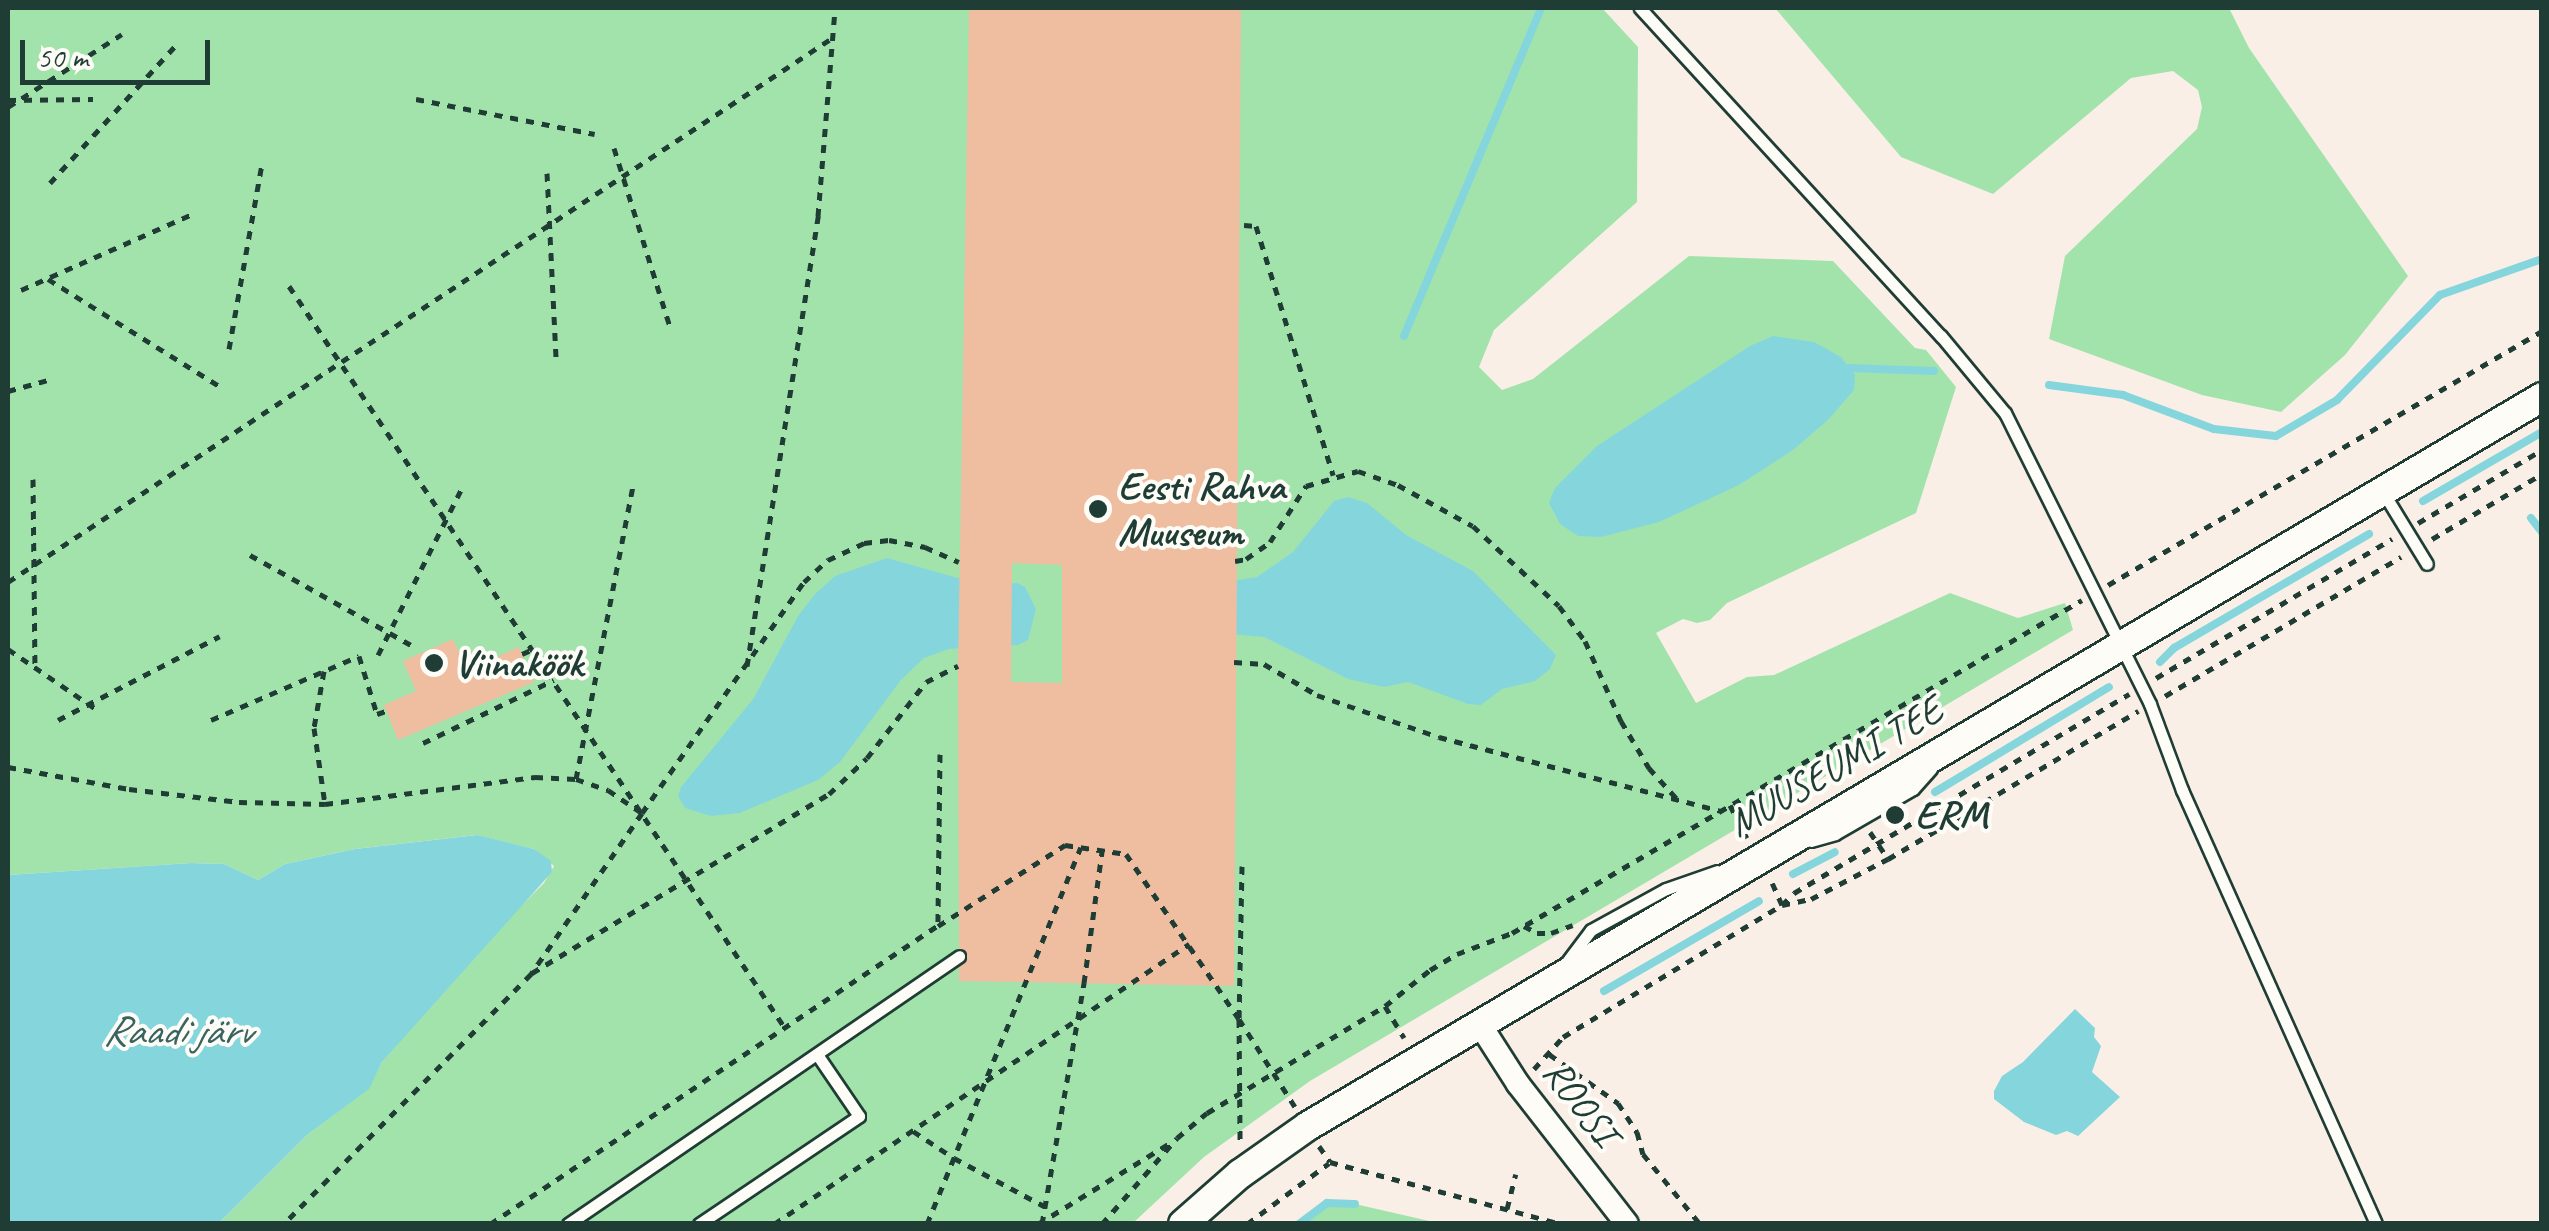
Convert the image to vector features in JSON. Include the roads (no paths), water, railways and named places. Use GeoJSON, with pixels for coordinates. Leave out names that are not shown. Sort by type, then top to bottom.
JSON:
{"type":"FeatureCollection","features":[{"type":"Feature","properties":{"kind":"street","name":"MUUSEUMI TEE"},"geometry":{"type":"LineString","coordinates":[[1182,1224],[1240,1174],[1308,1126],[1758,857],[2542,398]]}},
{"type":"Feature","properties":{"kind":"street","name":"ROOSI"},"geometry":{"type":"LineString","coordinates":[[1479,1023],[1518,1084],[1627,1224]]}},
{"type":"Feature","properties":{"kind":"lane"},"geometry":{"type":"LineString","coordinates":[[1640,8],[1941,336],[2004,414],[2142,687],[2182,790],[2376,1224]]}},
{"type":"Feature","properties":{"kind":"lane"},"geometry":{"type":"LineString","coordinates":[[2383,492],[2427,564]]}},
{"type":"Feature","properties":{"kind":"lane"},"geometry":{"type":"LineString","coordinates":[[568,1224],[959,956]]}},
{"type":"Feature","properties":{"kind":"lane"},"geometry":{"type":"LineString","coordinates":[[698,1224],[859,1116],[818,1056]]}},
{"type":"Feature","properties":{"kind":"water"},"geometry":{"type":"Polygon","coordinates":[[[1773,336],[1814,342],[1841,357],[1855,375],[1854,390],[1828,420],[1793,450],[1739,485],[1659,522],[1601,537],[1578,536],[1560,524],[1549,503],[1555,488],[1597,446],[1750,346],[1773,336]]]}},
{"type":"Feature","properties":{"kind":"water"},"geometry":{"type":"Polygon","coordinates":[[[1348,497],[1367,503],[1406,535],[1473,571],[1556,655],[1550,669],[1535,681],[1502,689],[1481,705],[1468,704],[1408,682],[1384,687],[1348,679],[1264,637],[1219,633],[1200,586],[1257,577],[1293,552],[1334,501],[1348,497]]]}},
{"type":"Feature","properties":{"kind":"water"},"geometry":{"type":"Polygon","coordinates":[[[887,558],[983,585],[1017,583],[1025,587],[1036,609],[1028,640],[1018,645],[949,649],[924,658],[901,680],[840,762],[818,780],[740,813],[711,816],[685,808],[678,796],[681,787],[754,698],[798,616],[815,594],[835,576],[887,558]]]}},
{"type":"Feature","properties":{"kind":"water","name":"Raadi järv"},"geometry":{"type":"Polygon","coordinates":[[[477,835],[534,849],[551,861],[552,872],[382,1062],[369,1089],[307,1135],[219,1223],[8,1223],[8,875],[191,863],[224,864],[258,880],[285,864],[355,849],[477,835]]]}},
{"type":"Feature","properties":{"kind":"water"},"geometry":{"type":"Polygon","coordinates":[[[2075,1009],[2095,1028],[2094,1037],[2101,1046],[2092,1072],[2120,1097],[2078,1136],[2067,1131],[2056,1135],[2024,1122],[1994,1099],[1994,1091],[2002,1076],[2023,1062],[2075,1009]]]}},
{"type":"Feature","properties":{"kind":"waterway"},"geometry":{"type":"LineString","coordinates":[[1404,336],[1541,8]]}},
{"type":"Feature","properties":{"kind":"waterway"},"geometry":{"type":"LineString","coordinates":[[2049,385],[2123,395],[2214,429],[2276,436],[2337,400],[2440,295],[2542,259]]}},
{"type":"Feature","properties":{"kind":"waterway"},"geometry":{"type":"LineString","coordinates":[[1849,368],[1934,371]]}},
{"type":"Feature","properties":{"kind":"waterway"},"geometry":{"type":"LineString","coordinates":[[2423,501],[2542,432]]}},
{"type":"Feature","properties":{"kind":"waterway"},"geometry":{"type":"LineString","coordinates":[[2531,518],[2542,532]]}},
{"type":"Feature","properties":{"kind":"waterway"},"geometry":{"type":"LineString","coordinates":[[2160,662],[2174,648],[2369,534]]}},
{"type":"Feature","properties":{"kind":"waterway"},"geometry":{"type":"LineString","coordinates":[[1935,792],[2109,687]]}},
{"type":"Feature","properties":{"kind":"waterway"},"geometry":{"type":"LineString","coordinates":[[1793,874],[1835,852]]}},
{"type":"Feature","properties":{"kind":"waterway"},"geometry":{"type":"LineString","coordinates":[[1604,991],[1759,901]]}},
{"type":"Feature","properties":{"kind":"waterway"},"geometry":{"type":"LineString","coordinates":[[1299,1224],[1327,1203],[1355,1204]]}},
{"type":"Feature","properties":{"kind":"place","name":"Eesti Rahva Muuseum"},"geometry":{"type":"Point","coordinates":[1098,509]}},
{"type":"Feature","properties":{"kind":"place","name":"Viinaköök"},"geometry":{"type":"Point","coordinates":[434,663]}},
{"type":"Feature","properties":{"kind":"place","name":"ERM"},"geometry":{"type":"Point","coordinates":[1895,815]}}]}
